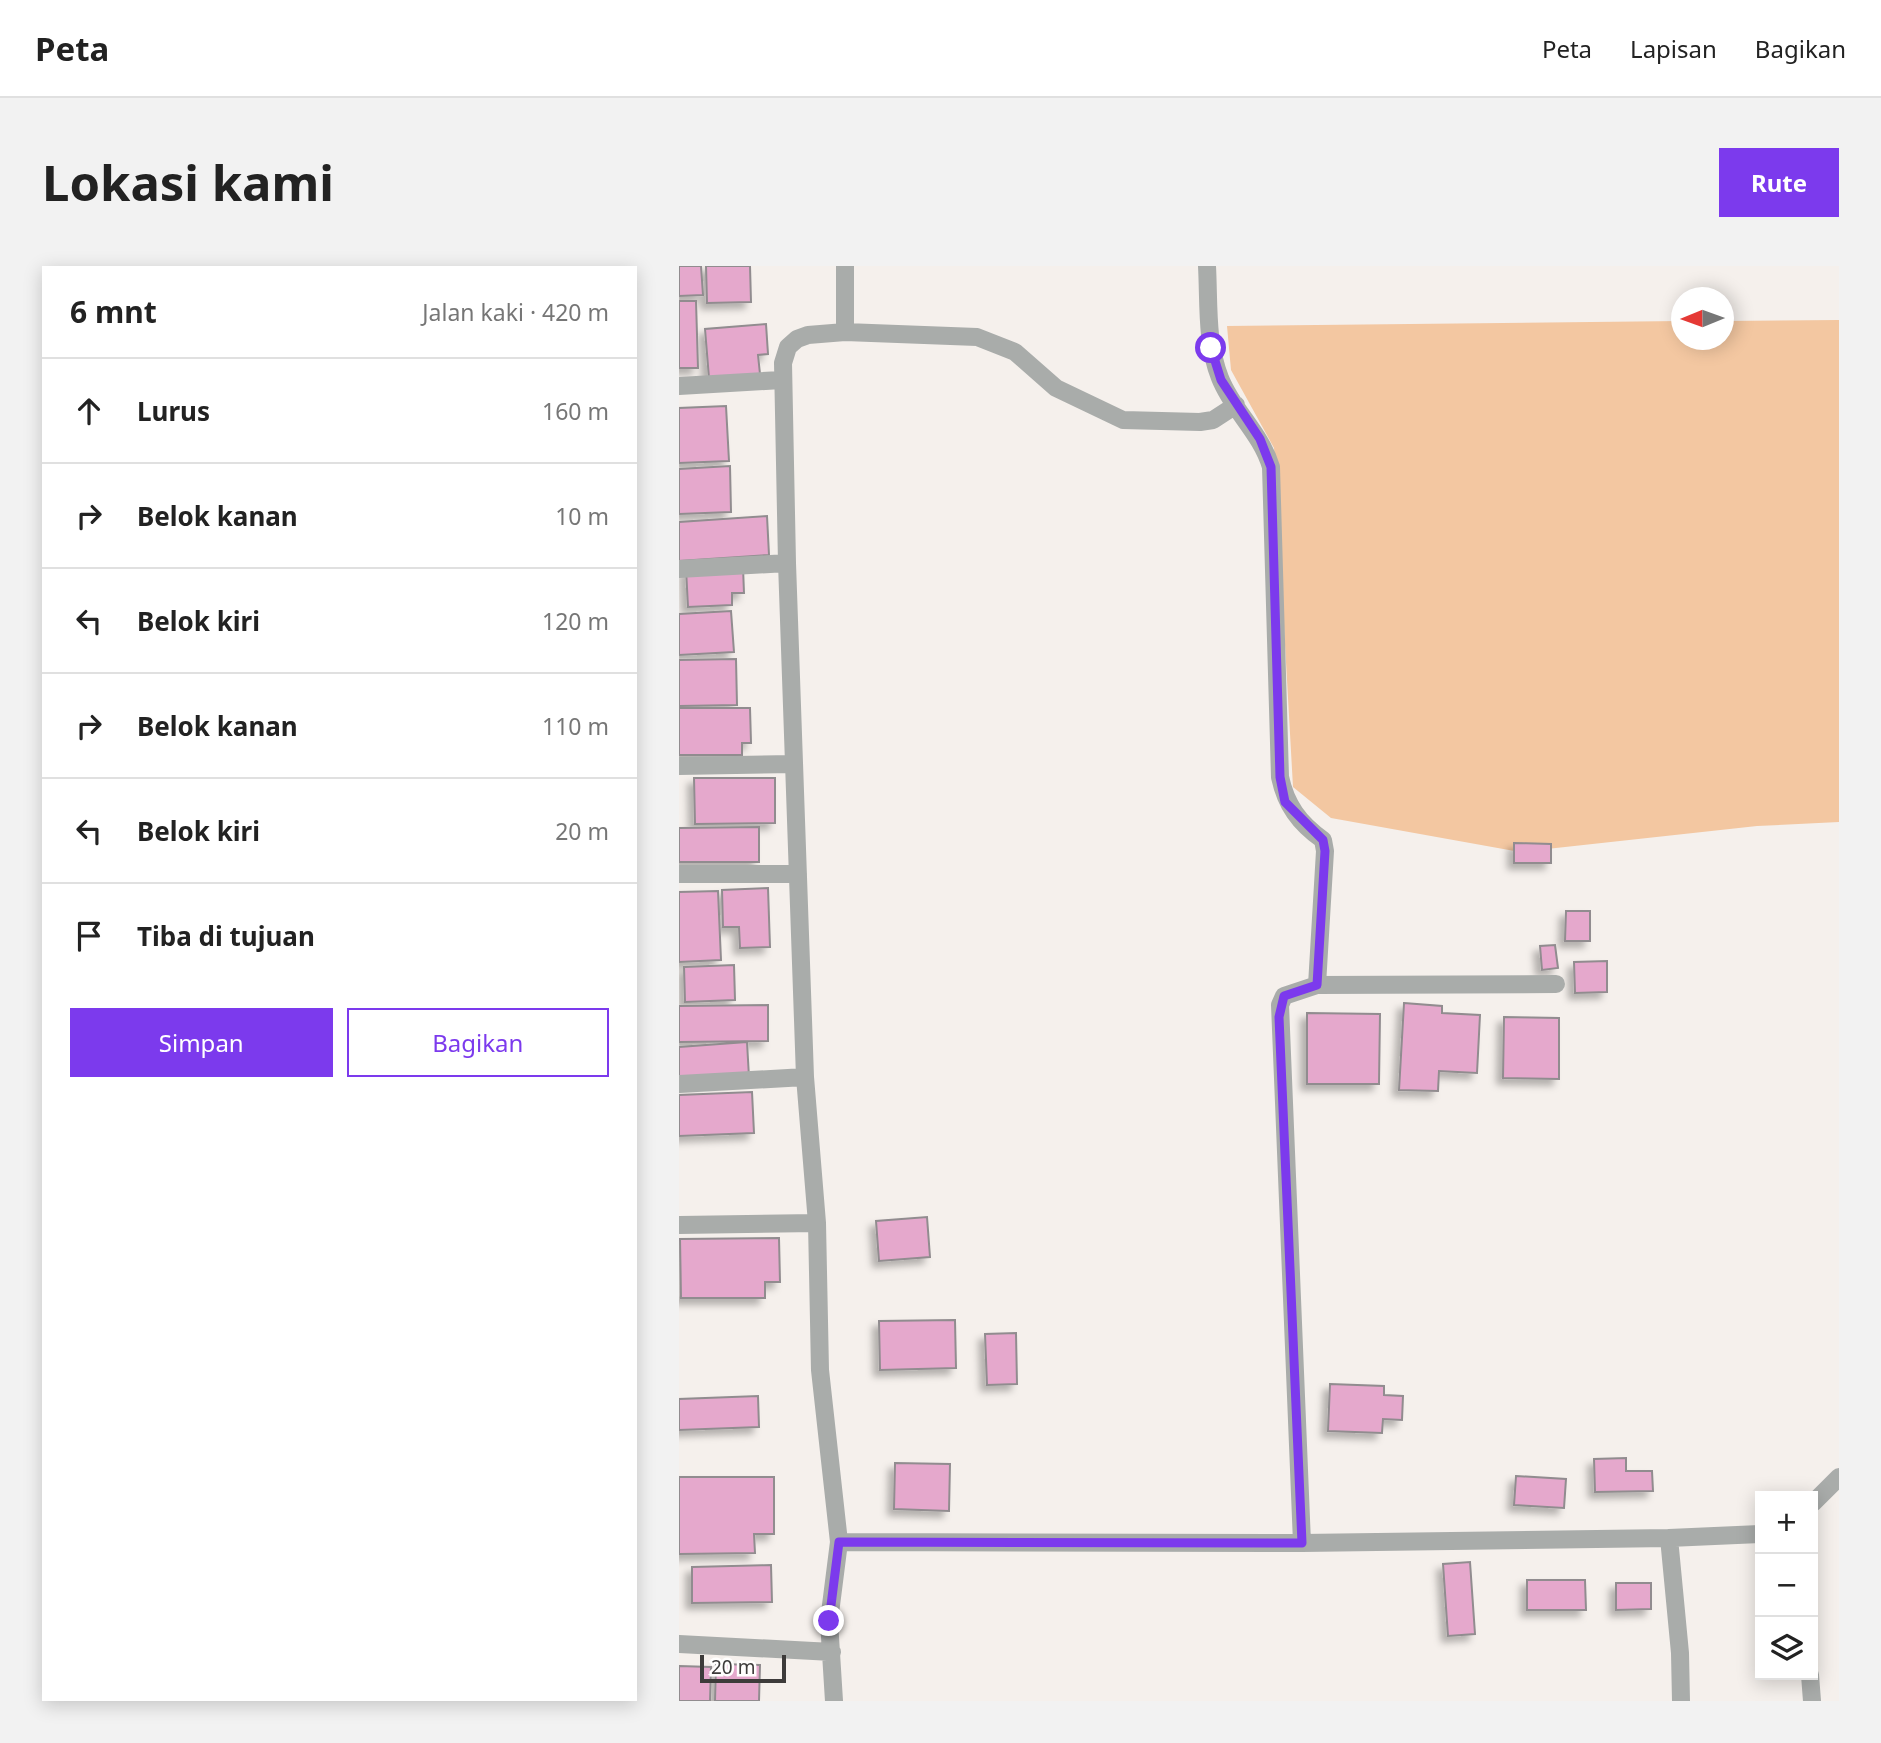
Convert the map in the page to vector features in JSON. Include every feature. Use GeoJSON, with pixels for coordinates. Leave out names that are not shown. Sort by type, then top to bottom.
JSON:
{"type":"FeatureCollection","features":[{"type":"Feature","properties":{"kind":"street"},"geometry":{"type":"LineString","coordinates":[[845,266],[845,332]]}},
{"type":"Feature","properties":{"kind":"street"},"geometry":{"type":"LineString","coordinates":[[1207,266],[1211,348],[1221,380],[1260,439],[1271,467],[1280,777],[1285,802],[1323,840],[1325,851],[1317,985]]}},
{"type":"Feature","properties":{"kind":"street"},"geometry":{"type":"LineString","coordinates":[[834,1701],[829,1621],[839,1542],[820,1370],[817,1223],[804,1077],[782,380],[788,347],[797,339],[845,332],[977,337],[999,343],[1034,366],[1056,388],[1123,420],[1200,422],[1213,420],[1236,405]]}},
{"type":"Feature","properties":{"kind":"street"},"geometry":{"type":"LineString","coordinates":[[679,386],[782,380]]}},
{"type":"Feature","properties":{"kind":"street"},"geometry":{"type":"LineString","coordinates":[[679,569],[787,563]]}},
{"type":"Feature","properties":{"kind":"street"},"geometry":{"type":"LineString","coordinates":[[679,766],[793,764]]}},
{"type":"Feature","properties":{"kind":"street"},"geometry":{"type":"LineString","coordinates":[[679,874],[798,874]]}},
{"type":"Feature","properties":{"kind":"street"},"geometry":{"type":"LineString","coordinates":[[1302,1543],[1279,1017],[1284,996],[1317,985],[1556,984]]}},
{"type":"Feature","properties":{"kind":"street"},"geometry":{"type":"LineString","coordinates":[[679,1084],[804,1077]]}},
{"type":"Feature","properties":{"kind":"street"},"geometry":{"type":"LineString","coordinates":[[679,1225],[817,1223]]}},
{"type":"Feature","properties":{"kind":"street"},"geometry":{"type":"LineString","coordinates":[[1818,1498],[1839,1477]]}},
{"type":"Feature","properties":{"kind":"street"},"geometry":{"type":"LineString","coordinates":[[839,1542],[1302,1543],[1669,1538],[1755,1534]]}},
{"type":"Feature","properties":{"kind":"street"},"geometry":{"type":"LineString","coordinates":[[1669,1538],[1680,1653],[1681,1701]]}},
{"type":"Feature","properties":{"kind":"street"},"geometry":{"type":"LineString","coordinates":[[679,1644],[832,1652]]}},
{"type":"Feature","properties":{"kind":"street"},"geometry":{"type":"LineString","coordinates":[[1810,1680],[1812,1701]]}},
{"type":"Feature","properties":{"kind":"shaded area"},"geometry":{"type":"Polygon","coordinates":[[[1839,320],[1839,822],[1757,826],[1520,852],[1331,818],[1293,787],[1274,448],[1231,370],[1227,326],[1671,321],[1671,350],[1734,350],[1734,321],[1839,320]]]}},
{"type":"Feature","properties":{"kind":"building"},"geometry":{"type":"Polygon","coordinates":[[[679,266],[701,266],[703,295],[679,296],[679,266]]]}},
{"type":"Feature","properties":{"kind":"building"},"geometry":{"type":"Polygon","coordinates":[[[706,266],[750,266],[751,302],[707,303],[706,266]]]}},
{"type":"Feature","properties":{"kind":"building"},"geometry":{"type":"Polygon","coordinates":[[[679,301],[696,301],[698,368],[679,368],[679,301]]]}},
{"type":"Feature","properties":{"kind":"building"},"geometry":{"type":"Polygon","coordinates":[[[766,324],[768,354],[758,355],[760,374],[709,378],[705,329],[766,324]]]}},
{"type":"Feature","properties":{"kind":"building"},"geometry":{"type":"Polygon","coordinates":[[[726,406],[729,461],[679,463],[679,408],[726,406]]]}},
{"type":"Feature","properties":{"kind":"building"},"geometry":{"type":"Polygon","coordinates":[[[730,466],[731,512],[679,514],[679,469],[730,466]]]}},
{"type":"Feature","properties":{"kind":"building"},"geometry":{"type":"Polygon","coordinates":[[[767,516],[769,555],[679,561],[679,522],[767,516]]]}},
{"type":"Feature","properties":{"kind":"building"},"geometry":{"type":"Polygon","coordinates":[[[743,567],[744,593],[732,593],[732,605],[688,607],[686,569],[743,567]]]}},
{"type":"Feature","properties":{"kind":"building"},"geometry":{"type":"Polygon","coordinates":[[[731,611],[734,652],[679,655],[679,614],[731,611]]]}},
{"type":"Feature","properties":{"kind":"building"},"geometry":{"type":"Polygon","coordinates":[[[736,659],[737,705],[679,706],[679,660],[736,659]]]}},
{"type":"Feature","properties":{"kind":"building"},"geometry":{"type":"Polygon","coordinates":[[[679,708],[750,708],[751,743],[742,743],[742,755],[679,755],[679,708]]]}},
{"type":"Feature","properties":{"kind":"building"},"geometry":{"type":"Polygon","coordinates":[[[694,778],[775,778],[775,823],[695,824],[694,778]]]}},
{"type":"Feature","properties":{"kind":"building"},"geometry":{"type":"Polygon","coordinates":[[[759,827],[759,862],[679,862],[679,828],[759,827]]]}},
{"type":"Feature","properties":{"kind":"building"},"geometry":{"type":"Polygon","coordinates":[[[1514,843],[1551,844],[1551,863],[1514,863],[1514,843]]]}},
{"type":"Feature","properties":{"kind":"building"},"geometry":{"type":"Polygon","coordinates":[[[768,888],[770,947],[740,948],[739,927],[723,927],[722,890],[768,888]]]}},
{"type":"Feature","properties":{"kind":"building"},"geometry":{"type":"Polygon","coordinates":[[[718,891],[721,960],[679,962],[679,892],[718,891]]]}},
{"type":"Feature","properties":{"kind":"building"},"geometry":{"type":"Polygon","coordinates":[[[1566,911],[1590,911],[1590,941],[1565,941],[1566,911]]]}},
{"type":"Feature","properties":{"kind":"building"},"geometry":{"type":"Polygon","coordinates":[[[1555,945],[1558,968],[1542,970],[1540,946],[1555,945]]]}},
{"type":"Feature","properties":{"kind":"building"},"geometry":{"type":"Polygon","coordinates":[[[1607,961],[1607,992],[1575,993],[1574,962],[1607,961]]]}},
{"type":"Feature","properties":{"kind":"building"},"geometry":{"type":"Polygon","coordinates":[[[734,965],[735,1000],[685,1002],[684,967],[734,965]]]}},
{"type":"Feature","properties":{"kind":"building"},"geometry":{"type":"Polygon","coordinates":[[[1404,1003],[1442,1006],[1442,1013],[1480,1015],[1477,1073],[1439,1071],[1438,1091],[1399,1090],[1404,1003]]]}},
{"type":"Feature","properties":{"kind":"building"},"geometry":{"type":"Polygon","coordinates":[[[768,1005],[768,1041],[679,1042],[679,1006],[768,1005]]]}},
{"type":"Feature","properties":{"kind":"building"},"geometry":{"type":"Polygon","coordinates":[[[1307,1013],[1380,1014],[1379,1084],[1307,1084],[1307,1013]]]}},
{"type":"Feature","properties":{"kind":"building"},"geometry":{"type":"Polygon","coordinates":[[[1504,1017],[1559,1018],[1559,1079],[1503,1078],[1504,1017]]]}},
{"type":"Feature","properties":{"kind":"building"},"geometry":{"type":"Polygon","coordinates":[[[747,1042],[749,1077],[679,1082],[679,1047],[747,1042]]]}},
{"type":"Feature","properties":{"kind":"building"},"geometry":{"type":"Polygon","coordinates":[[[752,1092],[754,1133],[679,1136],[679,1095],[752,1092]]]}},
{"type":"Feature","properties":{"kind":"building"},"geometry":{"type":"Polygon","coordinates":[[[927,1217],[930,1257],[879,1261],[876,1221],[927,1217]]]}},
{"type":"Feature","properties":{"kind":"building"},"geometry":{"type":"Polygon","coordinates":[[[779,1238],[780,1282],[765,1282],[765,1298],[681,1298],[680,1239],[779,1238]]]}},
{"type":"Feature","properties":{"kind":"building"},"geometry":{"type":"Polygon","coordinates":[[[955,1320],[956,1368],[880,1370],[879,1321],[955,1320]]]}},
{"type":"Feature","properties":{"kind":"building"},"geometry":{"type":"Polygon","coordinates":[[[1016,1333],[1017,1384],[987,1385],[985,1334],[1016,1333]]]}},
{"type":"Feature","properties":{"kind":"building"},"geometry":{"type":"Polygon","coordinates":[[[1330,1384],[1384,1386],[1384,1395],[1403,1396],[1402,1420],[1383,1419],[1382,1433],[1328,1431],[1330,1384]]]}},
{"type":"Feature","properties":{"kind":"building"},"geometry":{"type":"Polygon","coordinates":[[[758,1396],[759,1427],[679,1430],[679,1399],[758,1396]]]}},
{"type":"Feature","properties":{"kind":"building"},"geometry":{"type":"Polygon","coordinates":[[[1626,1458],[1626,1471],[1652,1471],[1653,1491],[1595,1492],[1594,1459],[1626,1458]]]}},
{"type":"Feature","properties":{"kind":"building"},"geometry":{"type":"Polygon","coordinates":[[[895,1463],[950,1464],[949,1511],[894,1509],[895,1463]]]}},
{"type":"Feature","properties":{"kind":"building"},"geometry":{"type":"Polygon","coordinates":[[[1516,1476],[1566,1479],[1564,1508],[1514,1505],[1516,1476]]]}},
{"type":"Feature","properties":{"kind":"building"},"geometry":{"type":"Polygon","coordinates":[[[679,1477],[774,1477],[774,1534],[754,1534],[755,1553],[679,1554],[679,1477]]]}},
{"type":"Feature","properties":{"kind":"building"},"geometry":{"type":"Polygon","coordinates":[[[1470,1562],[1475,1634],[1448,1636],[1443,1564],[1470,1562]]]}},
{"type":"Feature","properties":{"kind":"building"},"geometry":{"type":"Polygon","coordinates":[[[771,1565],[772,1602],[692,1603],[692,1567],[771,1565]]]}},
{"type":"Feature","properties":{"kind":"building"},"geometry":{"type":"Polygon","coordinates":[[[1527,1580],[1585,1580],[1586,1610],[1527,1610],[1527,1580]]]}},
{"type":"Feature","properties":{"kind":"building"},"geometry":{"type":"Polygon","coordinates":[[[1616,1583],[1651,1583],[1651,1609],[1616,1610],[1616,1583]]]}},
{"type":"Feature","properties":{"kind":"building"},"geometry":{"type":"Polygon","coordinates":[[[716,1664],[760,1665],[759,1701],[715,1701],[716,1664]]]}},
{"type":"Feature","properties":{"kind":"building"},"geometry":{"type":"Polygon","coordinates":[[[679,1666],[711,1667],[710,1701],[679,1701],[679,1666]]]}},
{"type":"Feature","properties":{"kind":"route"},"geometry":{"type":"LineString","coordinates":[[829,1621],[839,1542],[1302,1543],[1279,1017],[1284,996],[1298,989],[1317,985],[1325,851],[1323,840],[1299,819],[1285,802],[1280,777],[1274,494],[1271,467],[1260,439],[1221,380],[1211,348]]}}]}
